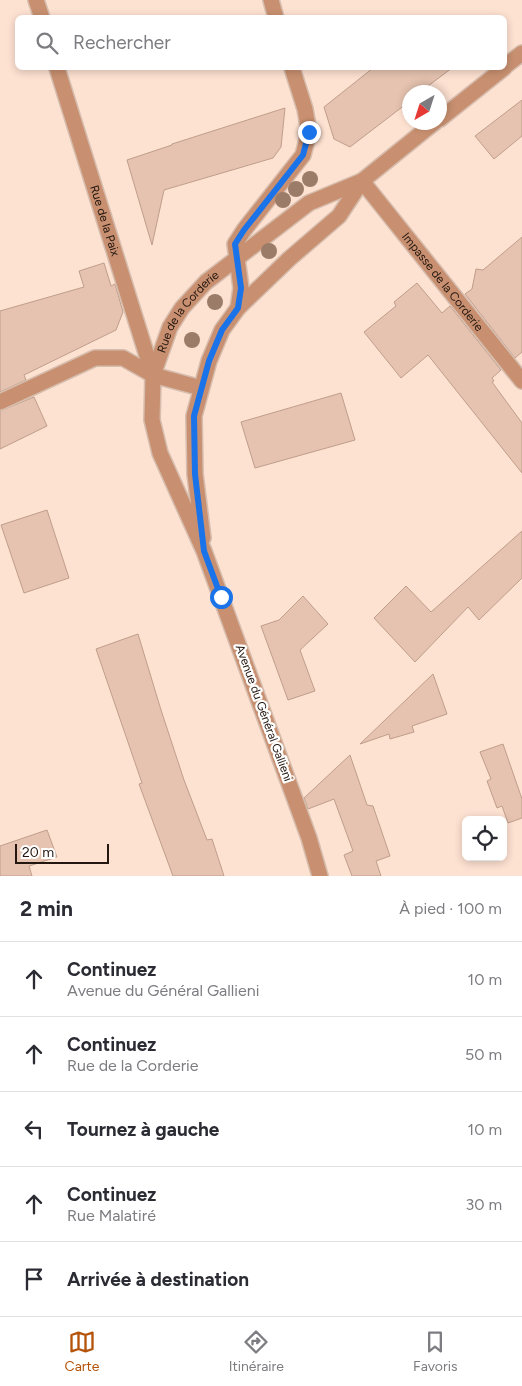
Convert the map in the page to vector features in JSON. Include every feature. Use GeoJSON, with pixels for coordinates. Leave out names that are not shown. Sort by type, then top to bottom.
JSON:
{"type":"FeatureCollection","features":[{"type":"Feature","properties":{"kind":"street"},"geometry":{"type":"LineString","coordinates":[[36,0],[41,15]]}},
{"type":"Feature","properties":{"kind":"street"},"geometry":{"type":"LineString","coordinates":[[271,0],[275,15]]}},
{"type":"Feature","properties":{"kind":"street"},"geometry":{"type":"LineString","coordinates":[[507,65],[522,54]]}},
{"type":"Feature","properties":{"kind":"street","name":"Rue de la Paix"},"geometry":{"type":"LineString","coordinates":[[58,70],[153,375]]}},
{"type":"Feature","properties":{"kind":"street"},"geometry":{"type":"LineString","coordinates":[[238,308],[241,288],[235,244],[303,155],[309,132],[305,109],[293,70]]}},
{"type":"Feature","properties":{"kind":"street"},"geometry":{"type":"LineString","coordinates":[[447,113],[500,70]]}},
{"type":"Feature","properties":{"kind":"street","name":"Rue de la Corderie"},"geometry":{"type":"LineString","coordinates":[[204,551],[160,453],[152,420],[153,375],[170,327],[182,308],[206,282],[310,203],[362,181],[425,130]]}},
{"type":"Feature","properties":{"kind":"street","name":"Rue de la Corderie"},"geometry":{"type":"LineString","coordinates":[[204,551],[195,474],[194,416],[209,361],[222,330],[238,308],[289,259],[339,216],[362,181]]}},
{"type":"Feature","properties":{"kind":"street","name":"Impasse de la Corderie"},"geometry":{"type":"LineString","coordinates":[[362,181],[522,382]]}},
{"type":"Feature","properties":{"kind":"street"},"geometry":{"type":"LineString","coordinates":[[0,402],[95,358],[123,358],[153,375],[201,388]]}},
{"type":"Feature","properties":{"kind":"street","name":"Avenue du Général Gallieni"},"geometry":{"type":"LineString","coordinates":[[204,551],[309,838],[320,876]]}},
{"type":"Feature","properties":{"kind":"building"},"geometry":{"type":"Polygon","coordinates":[[[370,70],[449,70],[429,85],[402,85],[402,107],[350,147],[334,139],[324,107],[370,70]]]}},
{"type":"Feature","properties":{"kind":"building"},"geometry":{"type":"Polygon","coordinates":[[[522,100],[522,136],[494,159],[475,136],[522,100]]]}},
{"type":"Feature","properties":{"kind":"building"},"geometry":{"type":"Polygon","coordinates":[[[285,108],[281,147],[273,158],[164,190],[152,245],[127,160],[285,108]]]}},
{"type":"Feature","properties":{"kind":"building"},"geometry":{"type":"Polygon","coordinates":[[[522,237],[522,352],[515,358],[465,294],[472,289],[476,269],[483,270],[522,237]]]}},
{"type":"Feature","properties":{"kind":"building"},"geometry":{"type":"Polygon","coordinates":[[[104,263],[111,286],[115,284],[123,312],[116,330],[24,375],[26,380],[0,392],[0,311],[84,287],[79,271],[104,263]]]}},
{"type":"Feature","properties":{"kind":"building"},"geometry":{"type":"Polygon","coordinates":[[[417,283],[442,313],[450,306],[501,370],[492,378],[494,381],[492,382],[522,423],[522,473],[428,355],[401,378],[364,332],[396,306],[394,302],[417,283]]]}},
{"type":"Feature","properties":{"kind":"building"},"geometry":{"type":"Polygon","coordinates":[[[341,393],[355,440],[255,468],[241,422],[341,393]]]}},
{"type":"Feature","properties":{"kind":"building"},"geometry":{"type":"Polygon","coordinates":[[[34,397],[47,426],[0,449],[0,411],[34,397]]]}},
{"type":"Feature","properties":{"kind":"building"},"geometry":{"type":"Polygon","coordinates":[[[47,510],[69,578],[24,593],[1,525],[47,510]]]}},
{"type":"Feature","properties":{"kind":"building"},"geometry":{"type":"Polygon","coordinates":[[[522,531],[522,578],[479,620],[468,607],[415,662],[374,618],[406,586],[431,612],[522,531]]]}},
{"type":"Feature","properties":{"kind":"building"},"geometry":{"type":"Polygon","coordinates":[[[303,596],[328,624],[300,650],[315,691],[288,700],[261,626],[279,620],[303,596]]]}},
{"type":"Feature","properties":{"kind":"building"},"geometry":{"type":"Polygon","coordinates":[[[138,634],[184,780],[207,840],[212,839],[224,876],[173,876],[139,784],[142,783],[96,649],[138,634]]]}},
{"type":"Feature","properties":{"kind":"building"},"geometry":{"type":"Polygon","coordinates":[[[433,674],[447,714],[412,726],[414,732],[390,739],[389,734],[360,744],[433,674]]]}},
{"type":"Feature","properties":{"kind":"building"},"geometry":{"type":"Polygon","coordinates":[[[503,744],[522,799],[522,818],[508,823],[502,806],[497,808],[487,781],[491,779],[480,752],[503,744]]]}},
{"type":"Feature","properties":{"kind":"building"},"geometry":{"type":"Polygon","coordinates":[[[350,755],[367,805],[373,806],[390,856],[376,861],[381,876],[352,876],[344,855],[353,851],[334,799],[308,809],[304,798],[350,755]]]}},
{"type":"Feature","properties":{"kind":"building"},"geometry":{"type":"Polygon","coordinates":[[[47,830],[57,857],[29,866],[32,876],[0,876],[0,846],[47,830]]]}},
{"type":"Feature","properties":{"kind":"route"},"geometry":{"type":"LineString","coordinates":[[221,597],[204,551],[195,474],[194,416],[209,361],[222,330],[238,308],[241,288],[235,244],[303,155],[309,132]]}}]}
